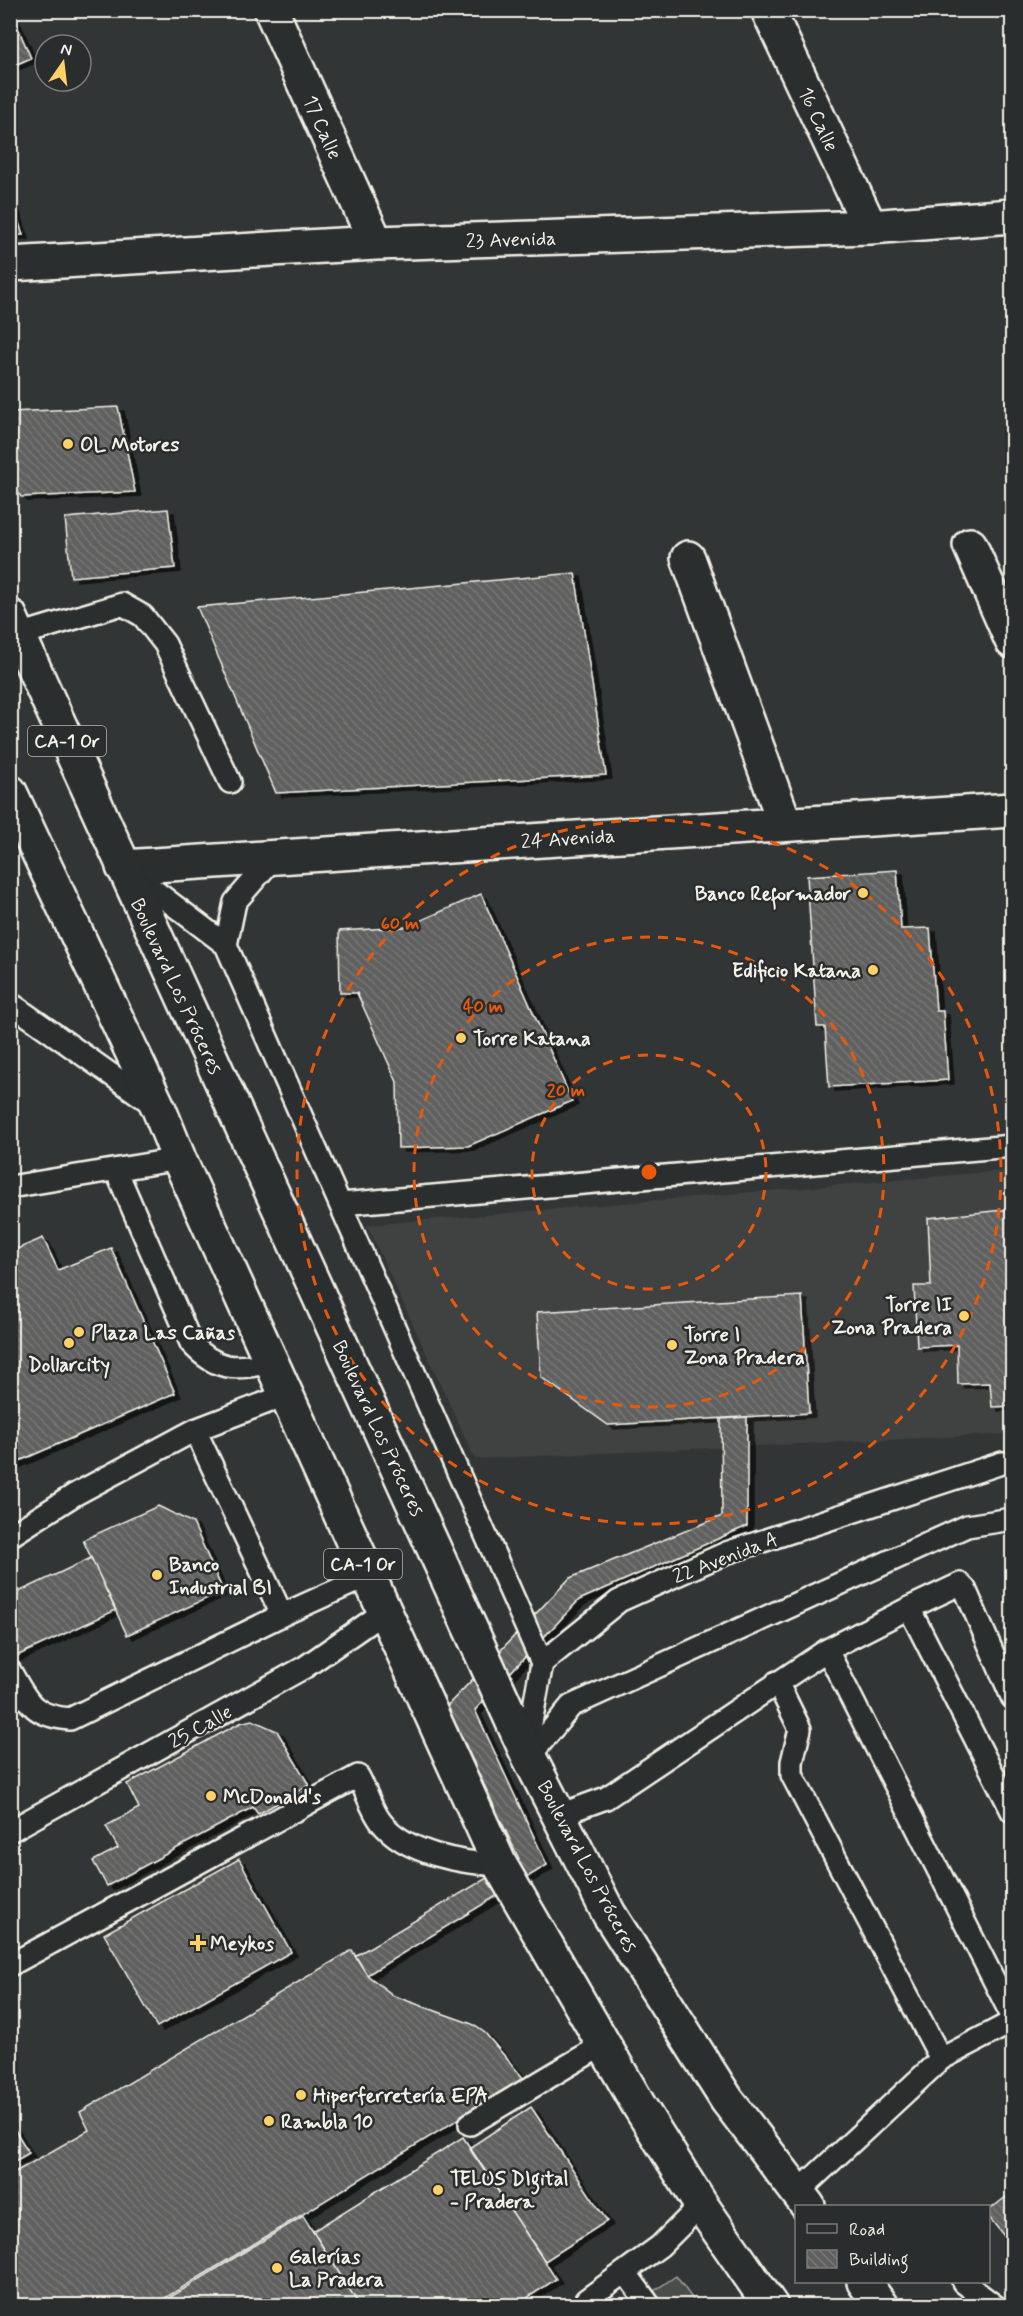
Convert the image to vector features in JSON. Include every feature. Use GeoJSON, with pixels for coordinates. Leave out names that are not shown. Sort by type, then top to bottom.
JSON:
{"type":"FeatureCollection","features":[{"type":"Feature","properties":{"kind":"main road","name":"17 Calle"},"geometry":{"type":"LineString","coordinates":[[271,10],[376,243]]}},
{"type":"Feature","properties":{"kind":"main road","name":"16 Calle"},"geometry":{"type":"LineString","coordinates":[[768,10],[870,227]]}},
{"type":"Feature","properties":{"kind":"main road","name":"23 Avenida"},"geometry":{"type":"LineString","coordinates":[[10,264],[376,243],[870,227],[1012,216]]}},
{"type":"Feature","properties":{"kind":"main road"},"geometry":{"type":"LineString","coordinates":[[970,545],[1012,641]]}},
{"type":"Feature","properties":{"kind":"main road"},"geometry":{"type":"LineString","coordinates":[[688,558],[785,824]]}},
{"type":"Feature","properties":{"kind":"main road","name":"Boulevard Los Próceres"},"geometry":{"type":"LineString","coordinates":[[15,625],[528,1754],[609,1914],[727,2100],[802,2200]]}},
{"type":"Feature","properties":{"kind":"main road","name":"CA-1 Or"},"geometry":{"type":"LineString","coordinates":[[10,792],[159,1109],[179,1159],[500,1865],[700,2205],[764,2301]]}},
{"type":"Feature","properties":{"kind":"main road","name":"24 Avenida"},"geometry":{"type":"LineString","coordinates":[[123,867],[1012,810]]}},
{"type":"Feature","properties":{"kind":"main road"},"geometry":{"type":"LineString","coordinates":[[865,2283],[881,2306]]}},
{"type":"Feature","properties":{"kind":"lane"},"geometry":{"type":"LineString","coordinates":[[15,625],[122,604],[143,616],[165,644],[230,782]]}},
{"type":"Feature","properties":{"kind":"lane"},"geometry":{"type":"LineString","coordinates":[[226,945],[235,902],[274,857]]}},
{"type":"Feature","properties":{"kind":"lane"},"geometry":{"type":"LineString","coordinates":[[123,867],[226,945],[542,1663],[528,1754]]}},
{"type":"Feature","properties":{"kind":"lane"},"geometry":{"type":"LineString","coordinates":[[10,1003],[159,1109]]}},
{"type":"Feature","properties":{"kind":"lane"},"geometry":{"type":"LineString","coordinates":[[340,1204],[1012,1146]]}},
{"type":"Feature","properties":{"kind":"lane"},"geometry":{"type":"LineString","coordinates":[[10,1187],[179,1159]]}},
{"type":"Feature","properties":{"kind":"lane"},"geometry":{"type":"LineString","coordinates":[[116,1170],[191,1343],[204,1358],[239,1369],[271,1362]]}},
{"type":"Feature","properties":{"kind":"lane"},"geometry":{"type":"LineString","coordinates":[[10,1536],[74,1495],[195,1430],[286,1395]]}},
{"type":"Feature","properties":{"kind":"lane"},"geometry":{"type":"LineString","coordinates":[[195,1430],[282,1615]]}},
{"type":"Feature","properties":{"kind":"lane","name":"22 Avenida A"},"geometry":{"type":"LineString","coordinates":[[542,1663],[619,1601],[726,1553],[1002,1463],[1012,1463]]}},
{"type":"Feature","properties":{"kind":"lane"},"geometry":{"type":"LineString","coordinates":[[528,1754],[572,1706],[967,1526],[1012,1519]]}},
{"type":"Feature","properties":{"kind":"lane"},"geometry":{"type":"LineString","coordinates":[[10,1671],[31,1706],[48,1717],[70,1719],[282,1615],[368,1576]]}},
{"type":"Feature","properties":{"kind":"lane"},"geometry":{"type":"LineString","coordinates":[[559,1815],[606,1798],[827,1650],[960,1584],[965,1590],[1012,1697]]}},
{"type":"Feature","properties":{"kind":"lane"},"geometry":{"type":"LineString","coordinates":[[909,1608],[1012,1811]]}},
{"type":"Feature","properties":{"kind":"lane","name":"25 Calle"},"geometry":{"type":"LineString","coordinates":[[10,1831],[305,1667],[384,1612]]}},
{"type":"Feature","properties":{"kind":"lane"},"geometry":{"type":"LineString","coordinates":[[827,1650],[1012,2016]]}},
{"type":"Feature","properties":{"kind":"lane"},"geometry":{"type":"LineString","coordinates":[[777,1682],[800,1729],[792,1762],[792,1775],[941,2059]]}},
{"type":"Feature","properties":{"kind":"lane"},"geometry":{"type":"LineString","coordinates":[[10,1965],[358,1776],[381,1822],[406,1842],[436,1856],[456,1861],[500,1865]]}},
{"type":"Feature","properties":{"kind":"lane"},"geometry":{"type":"LineString","coordinates":[[802,2200],[941,2059],[1012,2022]]}},
{"type":"Feature","properties":{"kind":"lane"},"geometry":{"type":"LineString","coordinates":[[470,2124],[604,2044]]}},
{"type":"Feature","properties":{"kind":"lane"},"geometry":{"type":"LineString","coordinates":[[586,2300],[660,2246],[700,2205]]}},
{"type":"Feature","properties":{"kind":"lane"},"geometry":{"type":"LineString","coordinates":[[625,2272],[650,2306]]}},
{"type":"Feature","properties":{"kind":"lane"},"geometry":{"type":"LineString","coordinates":[[964,2283],[995,2306]]}},
{"type":"Feature","properties":{"kind":"shaded area"},"geometry":{"type":"Polygon","coordinates":[[[1012,1170],[1012,1434],[475,1459],[367,1225],[1012,1170]]]}},
{"type":"Feature","properties":{"kind":"shaded area"},"geometry":{"type":"Polygon","coordinates":[[[676,2276],[697,2305],[664,2305],[654,2291],[676,2276]]]}},
{"type":"Feature","properties":{"kind":"building"},"geometry":{"type":"Polygon","coordinates":[[[10,10],[31,58],[10,67],[10,10]]]}},
{"type":"Feature","properties":{"kind":"building"},"geometry":{"type":"Polygon","coordinates":[[[10,197],[23,235],[10,235],[10,197]]]}},
{"type":"Feature","properties":{"kind":"building","name":"OL Motores"},"geometry":{"type":"Polygon","coordinates":[[[118,407],[135,492],[21,497],[10,476],[10,412],[118,407]]]}},
{"type":"Feature","properties":{"kind":"building"},"geometry":{"type":"Polygon","coordinates":[[[168,509],[175,568],[71,577],[65,518],[168,509]]]}},
{"type":"Feature","properties":{"kind":"building"},"geometry":{"type":"Polygon","coordinates":[[[575,573],[606,775],[276,793],[197,607],[575,573]]]}},
{"type":"Feature","properties":{"kind":"building","name":"Edificio Katana"},"geometry":{"type":"Polygon","coordinates":[[[897,870],[901,929],[930,928],[936,1011],[943,1011],[948,1080],[829,1087],[825,1027],[817,1027],[807,876],[897,870]]]}},
{"type":"Feature","properties":{"kind":"building","name":"Torre Katana"},"geometry":{"type":"Polygon","coordinates":[[[481,894],[572,1101],[468,1146],[398,1148],[397,1082],[357,993],[340,993],[339,931],[406,927],[481,894]]]}},
{"type":"Feature","properties":{"kind":"building","name":"Torre II Zona Pradera"},"geometry":{"type":"Polygon","coordinates":[[[1012,1209],[1012,1406],[992,1407],[990,1383],[958,1384],[957,1345],[917,1347],[914,1286],[931,1286],[928,1218],[1012,1209]]]}},
{"type":"Feature","properties":{"kind":"building","name":"Plaza Las Cañas"},"geometry":{"type":"Polygon","coordinates":[[[43,1238],[58,1270],[111,1248],[175,1393],[10,1465],[10,1252],[43,1238]]]}},
{"type":"Feature","properties":{"kind":"building","name":"Torre I Zona Pradera"},"geometry":{"type":"Polygon","coordinates":[[[802,1296],[809,1413],[608,1425],[541,1377],[537,1312],[802,1296]]]}},
{"type":"Feature","properties":{"kind":"building"},"geometry":{"type":"Polygon","coordinates":[[[747,1417],[747,1526],[579,1600],[475,1710],[547,1865],[367,1975],[355,1956],[519,1859],[447,1706],[570,1578],[722,1516],[721,1419],[747,1417]]]}},
{"type":"Feature","properties":{"kind":"building","name":"Banco Industrial BI"},"geometry":{"type":"Polygon","coordinates":[[[158,1506],[193,1523],[223,1591],[127,1635],[83,1540],[158,1506]]]}},
{"type":"Feature","properties":{"kind":"building"},"geometry":{"type":"Polygon","coordinates":[[[91,1558],[116,1610],[10,1659],[10,1596],[91,1558]]]}},
{"type":"Feature","properties":{"kind":"building","name":"McDonald's"},"geometry":{"type":"Polygon","coordinates":[[[252,1720],[277,1731],[309,1785],[258,1814],[253,1807],[107,1886],[93,1861],[118,1848],[106,1826],[139,1808],[127,1784],[240,1723],[252,1720]]]}},
{"type":"Feature","properties":{"kind":"building","name":"Meykos"},"geometry":{"type":"Polygon","coordinates":[[[239,1859],[291,1952],[157,2027],[104,1934],[239,1859]]]}},
{"type":"Feature","properties":{"kind":"building","name":"Rambla 10"},"geometry":{"type":"Polygon","coordinates":[[[352,1950],[367,1975],[394,1996],[472,2024],[485,2033],[524,2079],[152,2306],[10,2306],[10,2175],[89,2130],[80,2112],[352,1950]]]}},
{"type":"Feature","properties":{"kind":"building"},"geometry":{"type":"Polygon","coordinates":[[[531,2107],[607,2221],[545,2261],[469,2148],[531,2107]]]}},
{"type":"Feature","properties":{"kind":"building"},"geometry":{"type":"Polygon","coordinates":[[[10,2122],[29,2153],[10,2164],[10,2122]]]}},
{"type":"Feature","properties":{"kind":"building","name":"TELUS DIgital - Pradera"},"geometry":{"type":"Polygon","coordinates":[[[463,2137],[556,2279],[515,2306],[360,2306],[313,2231],[463,2137]]]}},
{"type":"Feature","properties":{"kind":"building"},"geometry":{"type":"Polygon","coordinates":[[[1012,2192],[1012,2246],[990,2218],[990,2209],[1012,2192]]]}},
{"type":"Feature","properties":{"kind":"building","name":"Galerías La Pradera"},"geometry":{"type":"Polygon","coordinates":[[[303,2216],[360,2306],[156,2306],[303,2216]]]}},
{"type":"Feature","properties":{"kind":"place","name":"OL Motores"},"geometry":{"type":"Point","coordinates":[68,444]}},
{"type":"Feature","properties":{"kind":"place","name":"Banco Reformador"},"geometry":{"type":"Point","coordinates":[863,893]}},
{"type":"Feature","properties":{"kind":"place","name":"Edificio Katana"},"geometry":{"type":"Point","coordinates":[873,970]}},
{"type":"Feature","properties":{"kind":"place","name":"Torre Katana"},"geometry":{"type":"Point","coordinates":[461,1038]}},
{"type":"Feature","properties":{"kind":"place","name":"Torre II Zona Pradera"},"geometry":{"type":"Point","coordinates":[964,1316]}},
{"type":"Feature","properties":{"kind":"place","name":"Plaza Las Cañas"},"geometry":{"type":"Point","coordinates":[79,1332]}},
{"type":"Feature","properties":{"kind":"place","name":"Dollarcity"},"geometry":{"type":"Point","coordinates":[69,1343]}},
{"type":"Feature","properties":{"kind":"place","name":"Torre I Zona Pradera"},"geometry":{"type":"Point","coordinates":[672,1345]}},
{"type":"Feature","properties":{"kind":"place","name":"Banco Industrial BI"},"geometry":{"type":"Point","coordinates":[157,1575]}},
{"type":"Feature","properties":{"kind":"place","name":"McDonald's"},"geometry":{"type":"Point","coordinates":[211,1796]}},
{"type":"Feature","properties":{"kind":"place","name":"Meykos"},"geometry":{"type":"Point","coordinates":[198,1943]}},
{"type":"Feature","properties":{"kind":"place","name":"Hiperferretería EPA"},"geometry":{"type":"Point","coordinates":[301,2095]}},
{"type":"Feature","properties":{"kind":"place","name":"Rambla 10"},"geometry":{"type":"Point","coordinates":[269,2121]}},
{"type":"Feature","properties":{"kind":"place","name":"TELUS DIgital - Pradera"},"geometry":{"type":"Point","coordinates":[438,2190]}},
{"type":"Feature","properties":{"kind":"place","name":"Galerías La Pradera"},"geometry":{"type":"Point","coordinates":[277,2268]}}]}
